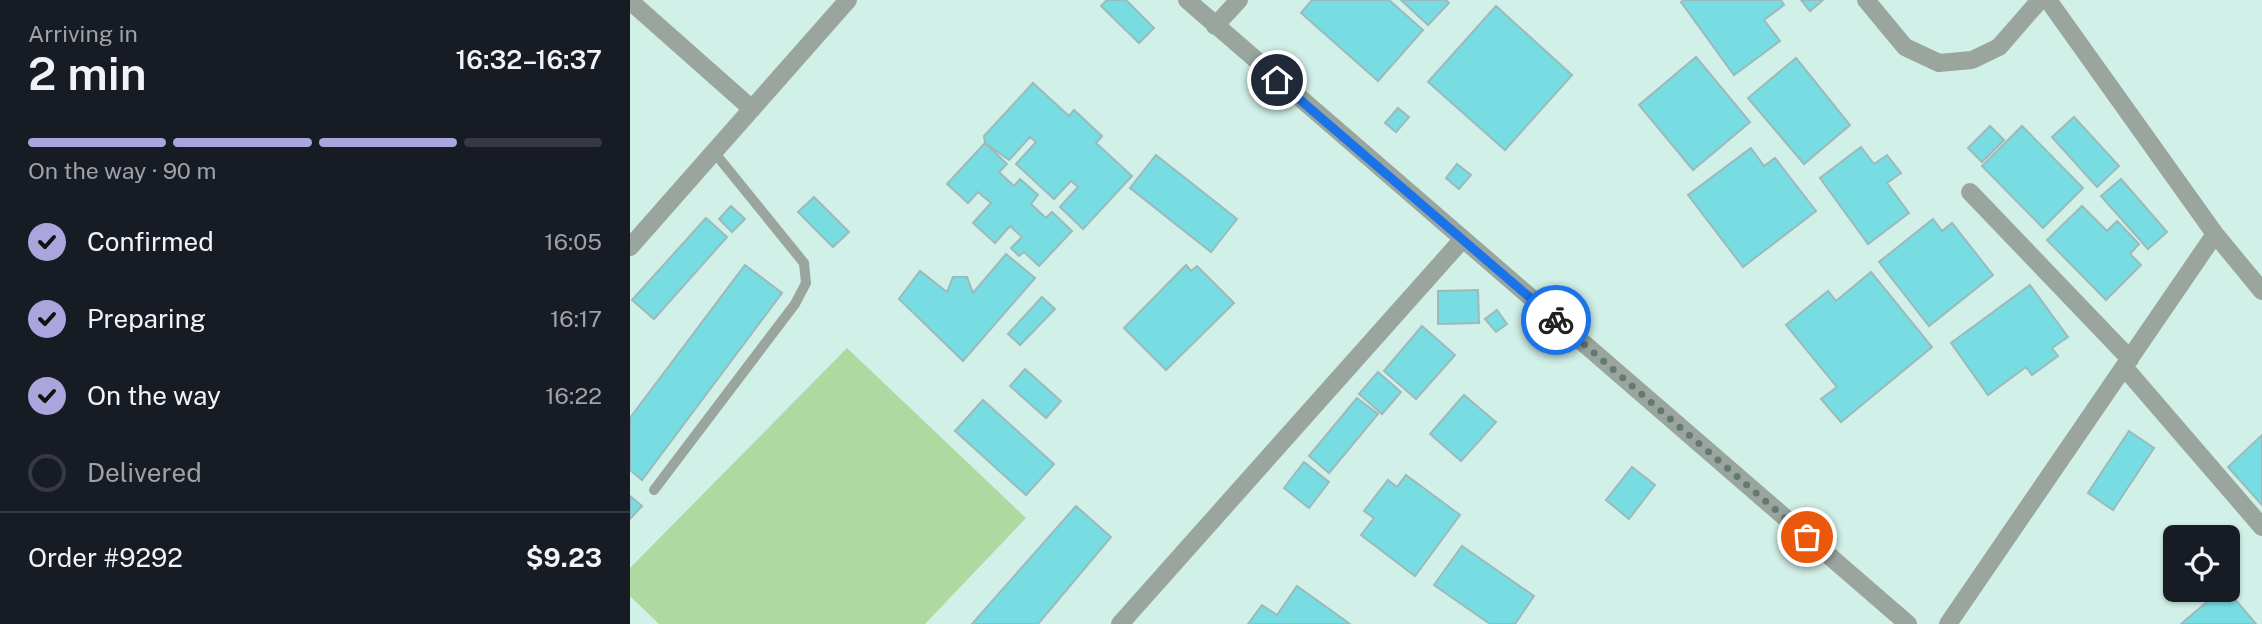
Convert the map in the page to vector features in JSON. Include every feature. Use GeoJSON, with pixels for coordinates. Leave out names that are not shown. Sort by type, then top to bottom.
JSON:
{"type":"FeatureCollection","features":[{"type":"Feature","properties":{"kind":"street"},"geometry":{"type":"LineString","coordinates":[[630,247],[848,0]]}},
{"type":"Feature","properties":{"kind":"street"},"geometry":{"type":"LineString","coordinates":[[1187,0],[1908,624]]}},
{"type":"Feature","properties":{"kind":"street"},"geometry":{"type":"LineString","coordinates":[[1215,26],[1239,0]]}},
{"type":"Feature","properties":{"kind":"street"},"geometry":{"type":"LineString","coordinates":[[1866,0],[1905,47],[1940,63],[1972,60],[1999,47],[2040,0]]}},
{"type":"Feature","properties":{"kind":"street"},"geometry":{"type":"LineString","coordinates":[[2048,0],[2215,234],[2262,291]]}},
{"type":"Feature","properties":{"kind":"street"},"geometry":{"type":"LineString","coordinates":[[630,1],[752,109]]}},
{"type":"Feature","properties":{"kind":"street"},"geometry":{"type":"LineString","coordinates":[[1970,192],[2127,363],[2262,527]]}},
{"type":"Feature","properties":{"kind":"street"},"geometry":{"type":"LineString","coordinates":[[1948,624],[2215,234]]}},
{"type":"Feature","properties":{"kind":"street"},"geometry":{"type":"LineString","coordinates":[[1120,624],[1462,240]]}},
{"type":"Feature","properties":{"kind":"lane"},"geometry":{"type":"LineString","coordinates":[[654,490],[795,304],[806,283],[804,263],[714,152]]}},
{"type":"Feature","properties":{"kind":"green space"},"geometry":{"type":"Polygon","coordinates":[[[847,348],[1026,518],[925,624],[659,624],[630,596],[630,568],[847,348]]]}},
{"type":"Feature","properties":{"kind":"building"},"geometry":{"type":"Polygon","coordinates":[[[1107,0],[1126,0],[1154,28],[1139,43],[1101,6],[1107,0]]]}},
{"type":"Feature","properties":{"kind":"building"},"geometry":{"type":"Polygon","coordinates":[[[1312,0],[1389,0],[1423,30],[1378,81],[1301,13],[1312,0]]]}},
{"type":"Feature","properties":{"kind":"building"},"geometry":{"type":"Polygon","coordinates":[[[1401,0],[1446,0],[1449,3],[1428,25],[1401,0]]]}},
{"type":"Feature","properties":{"kind":"building"},"geometry":{"type":"Polygon","coordinates":[[[1781,0],[1784,5],[1764,20],[1780,41],[1734,75],[1681,2],[1781,0]]]}},
{"type":"Feature","properties":{"kind":"building"},"geometry":{"type":"Polygon","coordinates":[[[1801,0],[1823,0],[1810,11],[1801,0]]]}},
{"type":"Feature","properties":{"kind":"building"},"geometry":{"type":"Polygon","coordinates":[[[1496,6],[1572,75],[1505,150],[1428,82],[1496,6]]]}},
{"type":"Feature","properties":{"kind":"building"},"geometry":{"type":"Polygon","coordinates":[[[1696,57],[1750,122],[1693,170],[1639,105],[1696,57]]]}},
{"type":"Feature","properties":{"kind":"building"},"geometry":{"type":"Polygon","coordinates":[[[1796,58],[1850,125],[1804,164],[1748,98],[1796,58]]]}},
{"type":"Feature","properties":{"kind":"building"},"geometry":{"type":"Polygon","coordinates":[[[1033,83],[1069,116],[1074,110],[1102,136],[1096,143],[1132,176],[1083,229],[1060,207],[1078,187],[1071,181],[1054,199],[1016,164],[1036,142],[1030,137],[1009,160],[985,143],[984,136],[1033,83]]]}},
{"type":"Feature","properties":{"kind":"building"},"geometry":{"type":"Polygon","coordinates":[[[1398,108],[1409,117],[1396,132],[1385,123],[1398,108]]]}},
{"type":"Feature","properties":{"kind":"building"},"geometry":{"type":"Polygon","coordinates":[[[2074,117],[2119,166],[2097,187],[2052,137],[2074,117]]]}},
{"type":"Feature","properties":{"kind":"building"},"geometry":{"type":"Polygon","coordinates":[[[1990,126],[2004,140],[1982,162],[1968,148],[1990,126]]]}},
{"type":"Feature","properties":{"kind":"building"},"geometry":{"type":"Polygon","coordinates":[[[2022,126],[2083,188],[2043,228],[1982,166],[2022,126]]]}},
{"type":"Feature","properties":{"kind":"building"},"geometry":{"type":"Polygon","coordinates":[[[985,143],[1007,164],[999,172],[1014,186],[1020,179],[1038,195],[1031,204],[1046,218],[1052,212],[1072,231],[1039,266],[1024,252],[1019,256],[1011,248],[1022,237],[1010,226],[995,243],[973,223],[991,203],[978,192],[968,203],[947,184],[985,143]]]}},
{"type":"Feature","properties":{"kind":"building"},"geometry":{"type":"Polygon","coordinates":[[[1861,147],[1874,164],[1887,155],[1901,173],[1887,183],[1909,213],[1868,244],[1820,178],[1861,147]]]}},
{"type":"Feature","properties":{"kind":"building"},"geometry":{"type":"Polygon","coordinates":[[[1751,148],[1764,166],[1775,158],[1816,211],[1743,267],[1688,195],[1751,148]]]}},
{"type":"Feature","properties":{"kind":"building"},"geometry":{"type":"Polygon","coordinates":[[[1156,155],[1237,219],[1211,252],[1130,188],[1156,155]]]}},
{"type":"Feature","properties":{"kind":"building"},"geometry":{"type":"Polygon","coordinates":[[[1457,164],[1471,175],[1459,189],[1446,178],[1457,164]]]}},
{"type":"Feature","properties":{"kind":"building"},"geometry":{"type":"Polygon","coordinates":[[[2121,179],[2167,232],[2148,249],[2101,196],[2121,179]]]}},
{"type":"Feature","properties":{"kind":"building"},"geometry":{"type":"Polygon","coordinates":[[[814,197],[849,232],[833,247],[798,212],[814,197]]]}},
{"type":"Feature","properties":{"kind":"building"},"geometry":{"type":"Polygon","coordinates":[[[731,206],[745,219],[732,232],[719,219],[731,206]]]}},
{"type":"Feature","properties":{"kind":"building"},"geometry":{"type":"Polygon","coordinates":[[[2082,206],[2107,231],[2117,221],[2139,244],[2130,254],[2141,265],[2106,300],[2047,240],[2082,206]]]}},
{"type":"Feature","properties":{"kind":"building"},"geometry":{"type":"Polygon","coordinates":[[[706,218],[727,237],[654,319],[632,300],[706,218]]]}},
{"type":"Feature","properties":{"kind":"building"},"geometry":{"type":"Polygon","coordinates":[[[1933,219],[1942,231],[1952,223],[1993,275],[1929,326],[1879,262],[1933,219]]]}},
{"type":"Feature","properties":{"kind":"building"},"geometry":{"type":"Polygon","coordinates":[[[1006,254],[1035,278],[963,361],[899,299],[920,271],[947,292],[953,277],[967,277],[973,293],[1006,254]]]}},
{"type":"Feature","properties":{"kind":"building"},"geometry":{"type":"Polygon","coordinates":[[[745,265],[782,293],[642,480],[630,470],[630,418],[745,265]]]}},
{"type":"Feature","properties":{"kind":"building"},"geometry":{"type":"Polygon","coordinates":[[[1186,265],[1191,271],[1197,266],[1234,303],[1166,370],[1124,328],[1186,265]]]}},
{"type":"Feature","properties":{"kind":"building"},"geometry":{"type":"Polygon","coordinates":[[[1871,272],[1932,347],[1841,422],[1821,399],[1837,387],[1786,325],[1828,291],[1836,301],[1871,272]]]}},
{"type":"Feature","properties":{"kind":"building"},"geometry":{"type":"Polygon","coordinates":[[[2030,285],[2068,337],[2052,348],[2058,356],[2032,375],[2026,367],[1988,395],[1951,343],[2030,285]]]}},
{"type":"Feature","properties":{"kind":"building"},"geometry":{"type":"Polygon","coordinates":[[[1478,290],[1479,323],[1438,324],[1438,291],[1478,290]]]}},
{"type":"Feature","properties":{"kind":"building"},"geometry":{"type":"Polygon","coordinates":[[[1042,297],[1055,309],[1020,345],[1008,334],[1042,297]]]}},
{"type":"Feature","properties":{"kind":"building"},"geometry":{"type":"Polygon","coordinates":[[[1497,310],[1507,324],[1496,332],[1485,319],[1497,310]]]}},
{"type":"Feature","properties":{"kind":"building"},"geometry":{"type":"Polygon","coordinates":[[[1422,326],[1455,355],[1416,399],[1384,371],[1422,326]]]}},
{"type":"Feature","properties":{"kind":"building"},"geometry":{"type":"Polygon","coordinates":[[[1025,369],[1061,401],[1046,418],[1010,386],[1025,369]]]}},
{"type":"Feature","properties":{"kind":"building"},"geometry":{"type":"Polygon","coordinates":[[[1378,372],[1401,392],[1382,414],[1359,394],[1378,372]]]}},
{"type":"Feature","properties":{"kind":"building"},"geometry":{"type":"Polygon","coordinates":[[[1464,395],[1496,422],[1461,461],[1430,434],[1464,395]]]}},
{"type":"Feature","properties":{"kind":"building"},"geometry":{"type":"Polygon","coordinates":[[[1357,398],[1378,414],[1329,473],[1309,456],[1357,398]]]}},
{"type":"Feature","properties":{"kind":"building"},"geometry":{"type":"Polygon","coordinates":[[[983,400],[1054,464],[1026,495],[955,431],[983,400]]]}},
{"type":"Feature","properties":{"kind":"building"},"geometry":{"type":"Polygon","coordinates":[[[2129,431],[2154,448],[2113,510],[2088,493],[2129,431]]]}},
{"type":"Feature","properties":{"kind":"building"},"geometry":{"type":"Polygon","coordinates":[[[2262,435],[2262,505],[2228,467],[2262,435]]]}},
{"type":"Feature","properties":{"kind":"building"},"geometry":{"type":"Polygon","coordinates":[[[1304,462],[1329,482],[1309,508],[1284,488],[1304,462]]]}},
{"type":"Feature","properties":{"kind":"building"},"geometry":{"type":"Polygon","coordinates":[[[1632,467],[1655,485],[1629,519],[1606,500],[1632,467]]]}},
{"type":"Feature","properties":{"kind":"building"},"geometry":{"type":"Polygon","coordinates":[[[1406,475],[1460,515],[1415,576],[1361,535],[1374,518],[1364,511],[1388,480],[1397,487],[1406,475]]]}},
{"type":"Feature","properties":{"kind":"building"},"geometry":{"type":"Polygon","coordinates":[[[630,496],[642,506],[630,519],[630,496]]]}},
{"type":"Feature","properties":{"kind":"building"},"geometry":{"type":"Polygon","coordinates":[[[1076,506],[1111,537],[1038,624],[972,624],[1076,506]]]}},
{"type":"Feature","properties":{"kind":"building"},"geometry":{"type":"Polygon","coordinates":[[[1462,546],[1534,596],[1515,624],[1490,624],[1434,585],[1462,546]]]}},
{"type":"Feature","properties":{"kind":"building"},"geometry":{"type":"Polygon","coordinates":[[[1297,586],[1350,624],[1248,624],[1262,605],[1277,615],[1297,586]]]}},
{"type":"Feature","properties":{"kind":"building"},"geometry":{"type":"Polygon","coordinates":[[[2207,602],[2237,602],[2256,624],[2181,624],[2207,602]]]}},
{"type":"Feature","properties":{"kind":"way so far"},"geometry":{"type":"LineString","coordinates":[[1556,320],[1807,537]]}},
{"type":"Feature","properties":{"kind":"route"},"geometry":{"type":"LineString","coordinates":[[1277,80],[1556,320]]}}]}
